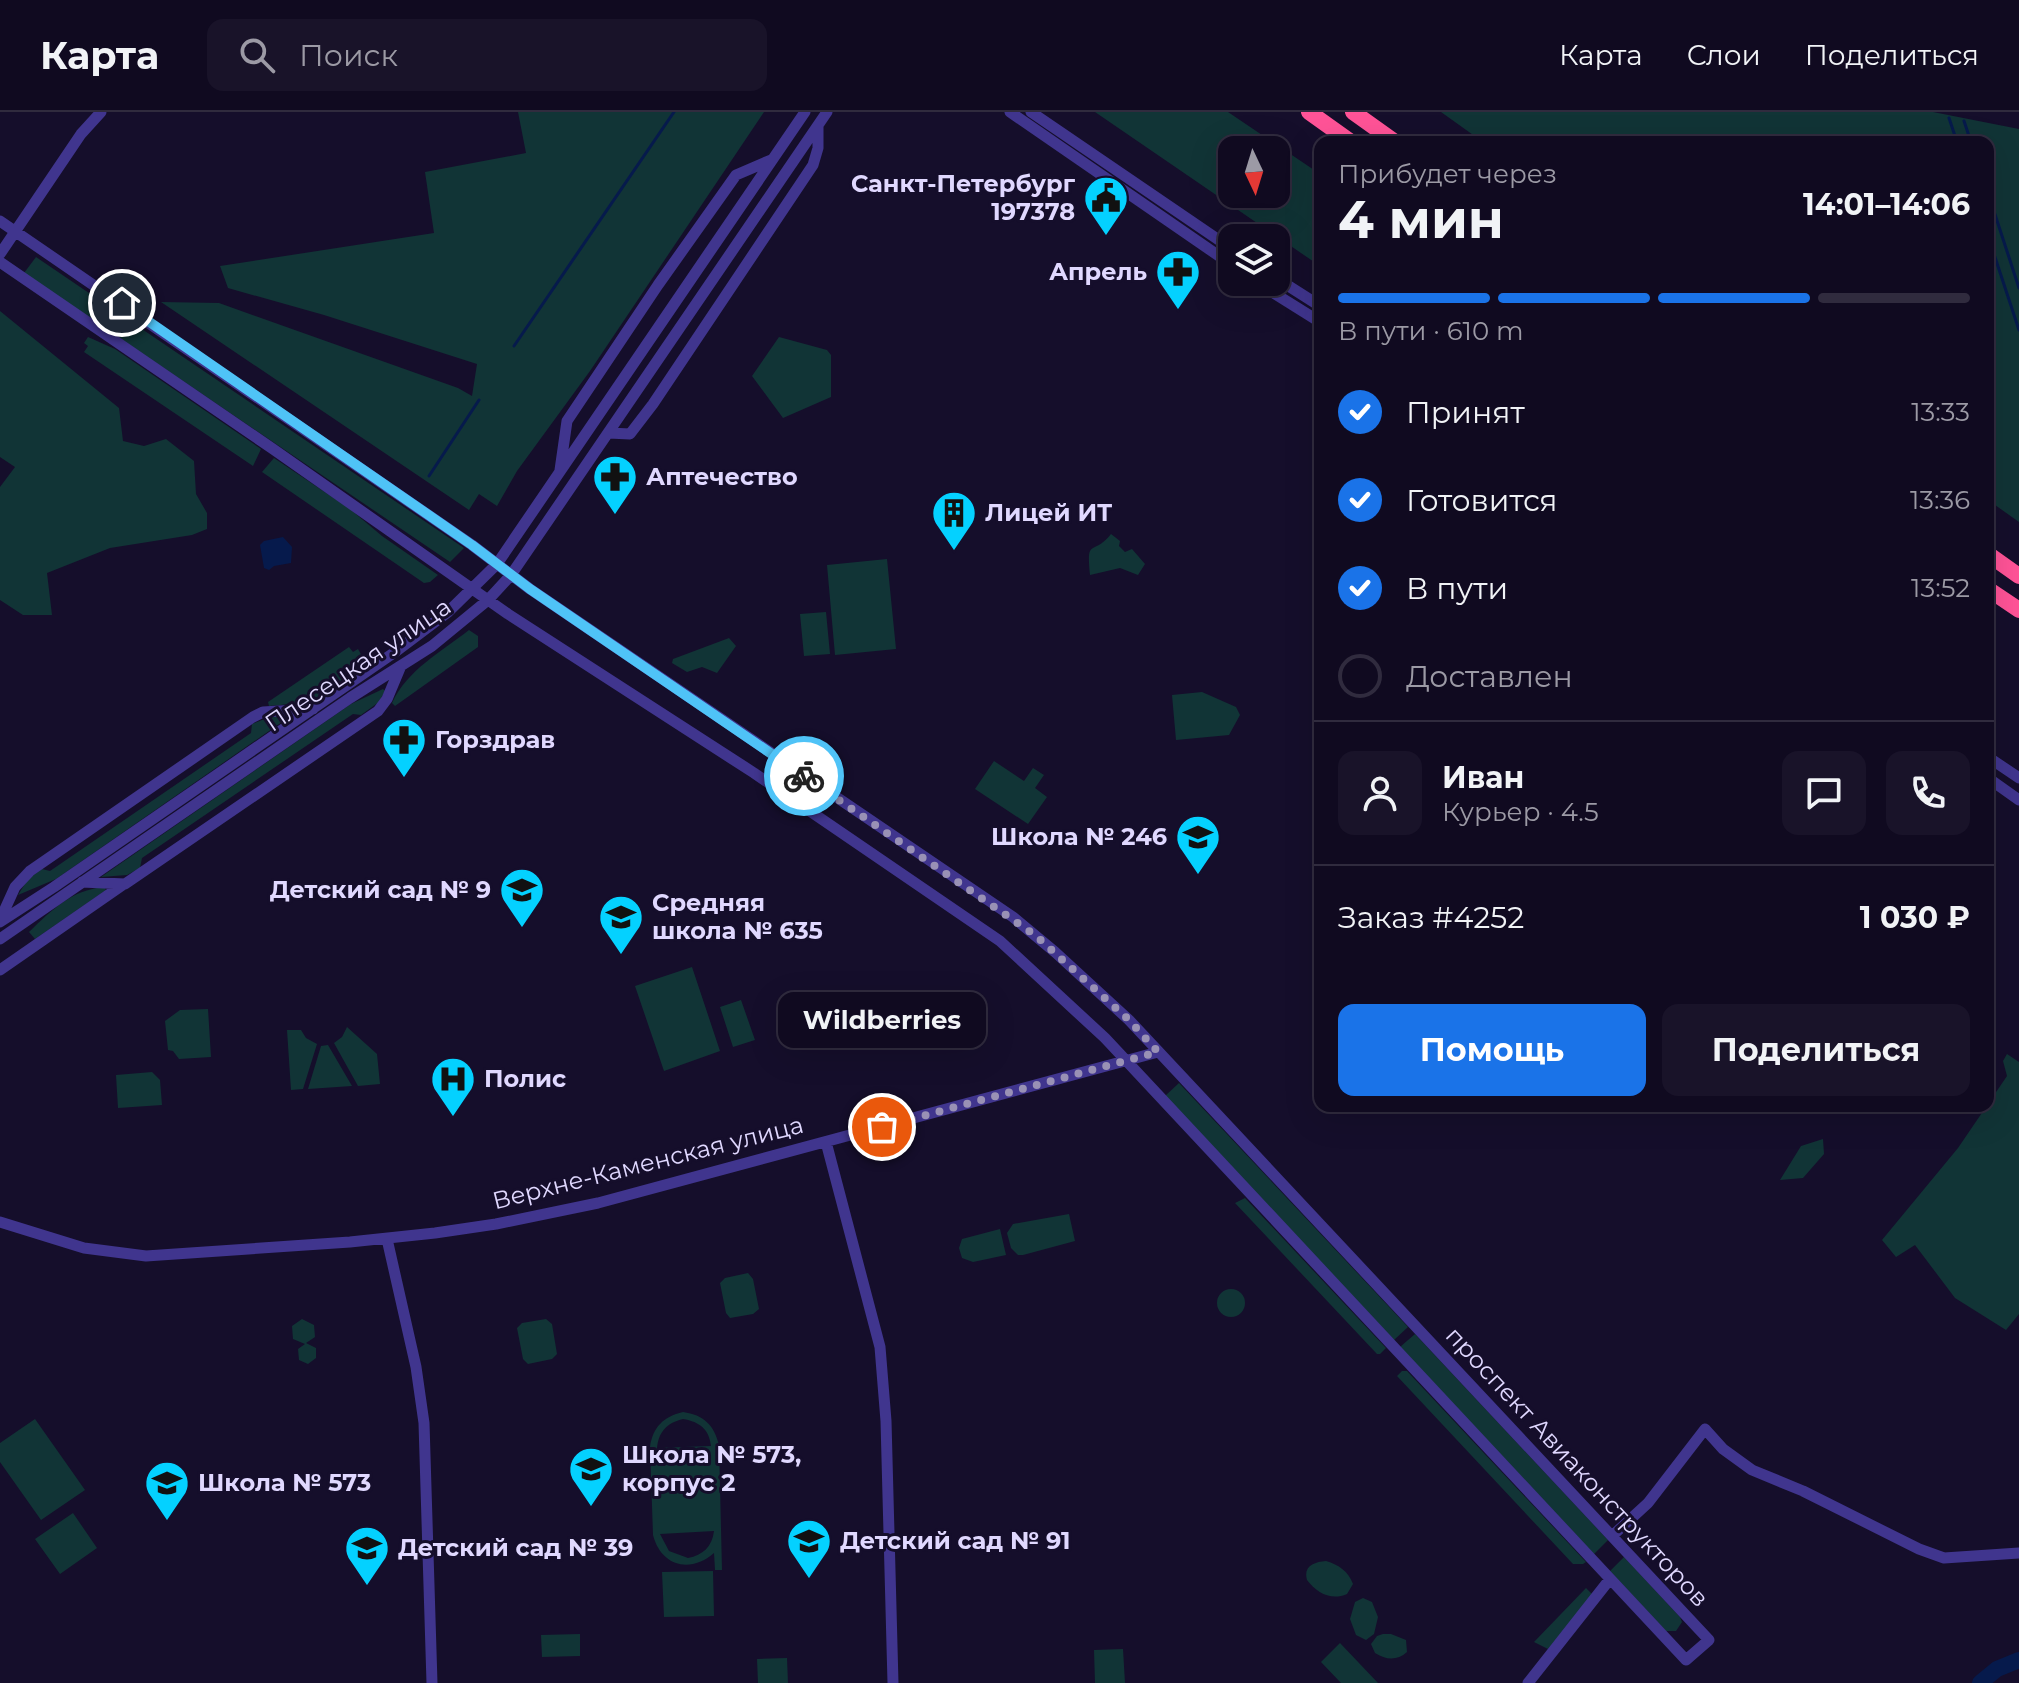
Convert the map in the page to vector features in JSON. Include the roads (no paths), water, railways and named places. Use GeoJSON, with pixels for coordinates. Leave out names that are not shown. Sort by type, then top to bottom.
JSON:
{"type":"FeatureCollection","features":[{"type":"Feature","properties":{"kind":"highway"},"geometry":{"type":"LineString","coordinates":[[1309,112],[1343,136]]}},
{"type":"Feature","properties":{"kind":"highway"},"geometry":{"type":"LineString","coordinates":[[1353,112],[1387,136]]}},
{"type":"Feature","properties":{"kind":"highway"},"geometry":{"type":"LineString","coordinates":[[1994,558],[2019,576]]}},
{"type":"Feature","properties":{"kind":"highway"},"geometry":{"type":"LineString","coordinates":[[1994,593],[2019,610]]}},
{"type":"Feature","properties":{"kind":"street"},"geometry":{"type":"LineString","coordinates":[[0,254],[81,134],[101,112]]}},
{"type":"Feature","properties":{"kind":"street","name":"Плесецкая улица"},"geometry":{"type":"LineString","coordinates":[[0,921],[314,709],[439,619],[497,564],[805,112]]}},
{"type":"Feature","properties":{"kind":"street","name":"Плесецкая улица"},"geometry":{"type":"LineString","coordinates":[[0,939],[350,698],[432,646],[488,600],[511,575],[827,112]]}},
{"type":"Feature","properties":{"kind":"street"},"geometry":{"type":"LineString","coordinates":[[1010,112],[1218,255]]}},
{"type":"Feature","properties":{"kind":"street"},"geometry":{"type":"LineString","coordinates":[[1031,112],[1218,239]]}},
{"type":"Feature","properties":{"kind":"street"},"geometry":{"type":"LineString","coordinates":[[609,433],[630,434],[710,320],[813,165],[818,148],[818,125]]}},
{"type":"Feature","properties":{"kind":"street"},"geometry":{"type":"LineString","coordinates":[[560,472],[567,421],[658,285],[736,175],[772,160]]}},
{"type":"Feature","properties":{"kind":"street","name":"проспект Авиаконструкторов"},"geometry":{"type":"LineString","coordinates":[[0,221],[1013,917],[1078,972],[1158,1052],[1709,1640],[1686,1660],[1105,1038],[1000,941],[754,773],[471,589],[0,262]]}},
{"type":"Feature","properties":{"kind":"street"},"geometry":{"type":"LineString","coordinates":[[1290,287],[1314,302]]}},
{"type":"Feature","properties":{"kind":"street"},"geometry":{"type":"LineString","coordinates":[[1278,296],[1314,318]]}},
{"type":"Feature","properties":{"kind":"street"},"geometry":{"type":"LineString","coordinates":[[0,970],[378,711],[387,699],[401,667]]}},
{"type":"Feature","properties":{"kind":"street"},"geometry":{"type":"LineString","coordinates":[[0,921],[15,887],[30,871],[253,717],[263,712],[314,709]]}},
{"type":"Feature","properties":{"kind":"street"},"geometry":{"type":"LineString","coordinates":[[1994,761],[2019,778]]}},
{"type":"Feature","properties":{"kind":"street"},"geometry":{"type":"LineString","coordinates":[[1994,782],[2019,800]]}},
{"type":"Feature","properties":{"kind":"street"},"geometry":{"type":"LineString","coordinates":[[81,882],[125,884]]}},
{"type":"Feature","properties":{"kind":"street","name":"Верхне-Каменская улица"},"geometry":{"type":"LineString","coordinates":[[0,1222],[84,1248],[146,1256],[387,1239],[481,1226],[556,1212],[1158,1052]]}},
{"type":"Feature","properties":{"kind":"street"},"geometry":{"type":"LineString","coordinates":[[826,1142],[880,1347],[886,1421],[893,1683]]}},
{"type":"Feature","properties":{"kind":"street"},"geometry":{"type":"LineString","coordinates":[[387,1239],[416,1367],[424,1423],[432,1683]]}},
{"type":"Feature","properties":{"kind":"street"},"geometry":{"type":"LineString","coordinates":[[1612,1536],[1648,1503],[1705,1429],[1723,1449],[1752,1470],[1803,1491],[1919,1549],[1944,1558],[2019,1553]]}},
{"type":"Feature","properties":{"kind":"street"},"geometry":{"type":"LineString","coordinates":[[1528,1683],[1610,1579]]}},
{"type":"Feature","properties":{"kind":"water"},"geometry":{"type":"Polygon","coordinates":[[[283,537],[292,547],[291,563],[269,570],[264,568],[260,545],[264,541],[283,537]]]}},
{"type":"Feature","properties":{"kind":"waterway"},"geometry":{"type":"LineString","coordinates":[[514,346],[674,112]]}},
{"type":"Feature","properties":{"kind":"waterway"},"geometry":{"type":"LineString","coordinates":[[1949,118],[1955,136]]}},
{"type":"Feature","properties":{"kind":"waterway"},"geometry":{"type":"LineString","coordinates":[[1964,121],[1969,136]]}},
{"type":"Feature","properties":{"kind":"waterway"},"geometry":{"type":"LineString","coordinates":[[1994,211],[2019,288]]}},
{"type":"Feature","properties":{"kind":"waterway"},"geometry":{"type":"LineString","coordinates":[[1994,254],[2019,330]]}},
{"type":"Feature","properties":{"kind":"waterway"},"geometry":{"type":"LineString","coordinates":[[429,476],[479,400]]}},
{"type":"Feature","properties":{"kind":"waterway"},"geometry":{"type":"LineString","coordinates":[[1980,1683],[1997,1669],[2019,1660]]}},
{"type":"Feature","properties":{"kind":"place","name":"Санкт-Петербург 197378"},"geometry":{"type":"Point","coordinates":[1106,237]}},
{"type":"Feature","properties":{"kind":"place","name":"Апрель"},"geometry":{"type":"Point","coordinates":[1178,311]}},
{"type":"Feature","properties":{"kind":"place","name":"Аптечество"},"geometry":{"type":"Point","coordinates":[615,516]}},
{"type":"Feature","properties":{"kind":"place","name":"Лицей ИТ"},"geometry":{"type":"Point","coordinates":[954,552]}},
{"type":"Feature","properties":{"kind":"place","name":"Горздрав"},"geometry":{"type":"Point","coordinates":[404,779]}},
{"type":"Feature","properties":{"kind":"place","name":"Школа № 246"},"geometry":{"type":"Point","coordinates":[1198,876]}},
{"type":"Feature","properties":{"kind":"place","name":"Детский сад № 9"},"geometry":{"type":"Point","coordinates":[522,929]}},
{"type":"Feature","properties":{"kind":"place","name":"Средняя школа № 635"},"geometry":{"type":"Point","coordinates":[621,956]}},
{"type":"Feature","properties":{"kind":"place","name":"Полис"},"geometry":{"type":"Point","coordinates":[453,1118]}},
{"type":"Feature","properties":{"kind":"place","name":"Wildberries"},"geometry":{"type":"Point","coordinates":[882,1127]}},
{"type":"Feature","properties":{"kind":"place","name":"Школа № 573, корпус 2"},"geometry":{"type":"Point","coordinates":[591,1508]}},
{"type":"Feature","properties":{"kind":"place","name":"Школа № 573"},"geometry":{"type":"Point","coordinates":[167,1522]}},
{"type":"Feature","properties":{"kind":"place","name":"Детский сад № 91"},"geometry":{"type":"Point","coordinates":[809,1580]}},
{"type":"Feature","properties":{"kind":"place","name":"Детский сад № 39"},"geometry":{"type":"Point","coordinates":[367,1587]}}]}
